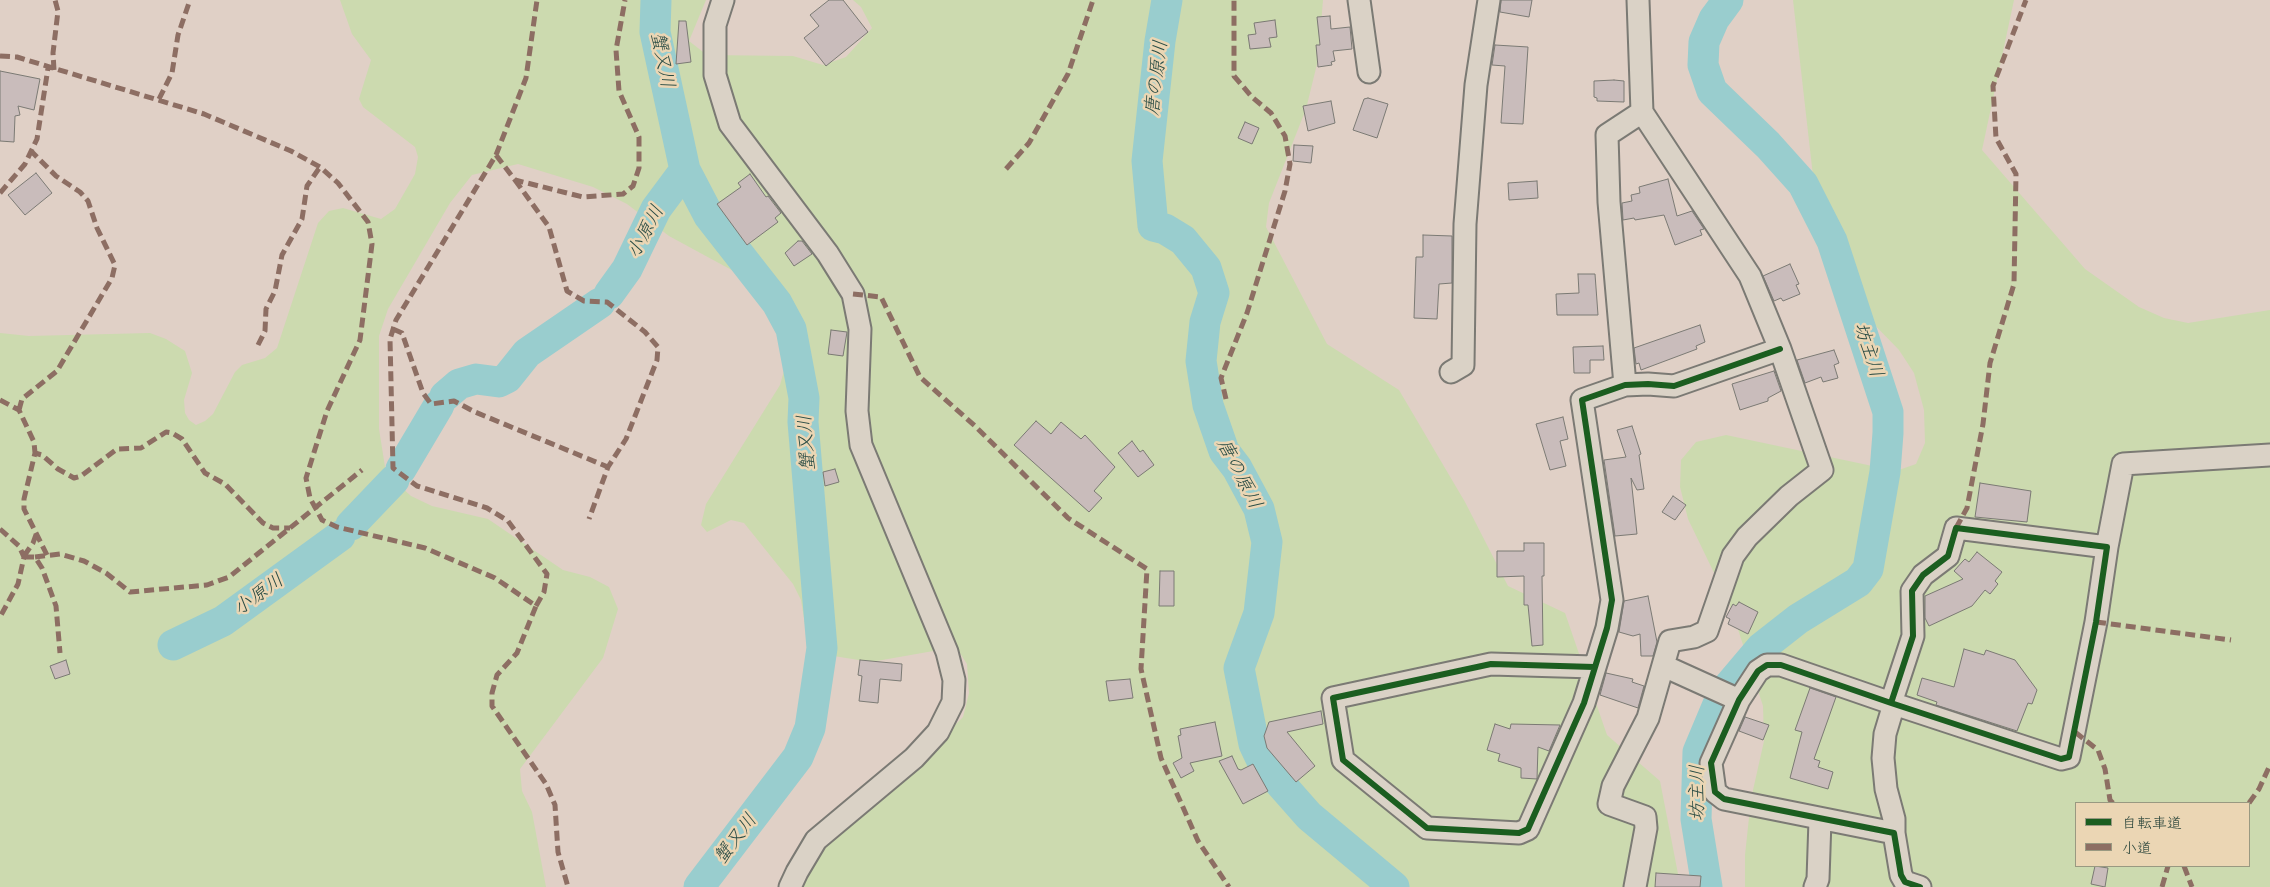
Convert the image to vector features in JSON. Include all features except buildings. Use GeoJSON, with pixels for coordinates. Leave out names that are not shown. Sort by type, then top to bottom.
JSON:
{"type":"FeatureCollection","features":[{"type":"Feature","properties":{"kind":"street"},"geometry":{"type":"LineString","coordinates":[[723,0],[715,24],[715,75],[730,124],[828,254],[854,294],[860,329],[857,410],[861,445],[947,652],[954,680],[952,702],[938,732],[914,758],[816,840],[796,872],[790,887]]}},
{"type":"Feature","properties":{"kind":"street"},"geometry":{"type":"LineString","coordinates":[[1360,0],[1369,72]]}},
{"type":"Feature","properties":{"kind":"street"},"geometry":{"type":"LineString","coordinates":[[1451,372],[1463,365],[1465,224],[1476,85],[1489,0]]}},
{"type":"Feature","properties":{"kind":"street"},"geometry":{"type":"LineString","coordinates":[[1635,887],[1646,828],[1645,817],[1609,804],[1613,786],[1648,718],[1670,641],[1694,637],[1707,631],[1733,556],[1747,537],[1789,496],[1822,470],[1780,349],[1750,276],[1642,112],[1638,0]]}},
{"type":"Feature","properties":{"kind":"street"},"geometry":{"type":"LineString","coordinates":[[1625,385],[1609,202],[1607,135],[1642,112]]}},
{"type":"Feature","properties":{"kind":"street"},"geometry":{"type":"LineString","coordinates":[[1594,667],[1491,664],[1333,698],[1343,760],[1427,828],[1519,833],[1528,829],[1584,703],[1607,628],[1612,600],[1582,400],[1625,385],[1674,386],[1780,349]]}},
{"type":"Feature","properties":{"kind":"street"},"geometry":{"type":"LineString","coordinates":[[1894,833],[1820,820],[1724,799],[1715,792],[1711,763],[1739,700],[1758,671],[1767,665],[1781,665],[1892,704],[2061,759],[2069,757],[2096,622],[2107,548],[2123,464],[2270,456]]}},
{"type":"Feature","properties":{"kind":"street"},"geometry":{"type":"LineString","coordinates":[[1920,887],[1905,882],[1901,875],[1894,833],[1894,819],[1886,789],[1883,758],[1885,734],[1892,704],[1913,636],[1912,591],[1923,576],[1948,556],[1956,528],[2107,548]]}},
{"type":"Feature","properties":{"kind":"street"},"geometry":{"type":"LineString","coordinates":[[1664,666],[1739,700]]}},
{"type":"Feature","properties":{"kind":"street"},"geometry":{"type":"LineString","coordinates":[[1816,887],[1818,879],[1820,820]]}},
{"type":"Feature","properties":{"kind":"green space"},"geometry":{"type":"Polygon","coordinates":[[[340,0],[706,0],[689,41],[707,55],[793,56],[823,65],[846,57],[872,28],[861,7],[853,0],[1323,0],[1318,60],[1306,109],[1269,203],[1266,227],[1327,344],[1399,390],[1465,502],[1508,586],[1565,613],[1607,735],[1660,781],[1679,879],[1677,887],[802,887],[803,878],[814,854],[928,752],[963,717],[969,693],[967,664],[956,647],[871,662],[815,653],[808,643],[801,600],[793,584],[744,523],[731,520],[707,532],[701,525],[706,504],[780,385],[791,346],[787,332],[739,274],[669,236],[627,204],[593,187],[518,164],[472,175],[450,203],[388,309],[379,336],[379,429],[386,473],[411,496],[432,506],[488,519],[563,570],[590,577],[609,587],[618,609],[603,658],[520,769],[522,791],[532,812],[546,887],[0,887],[0,333],[29,336],[150,333],[166,339],[185,351],[192,373],[184,400],[185,413],[189,420],[196,425],[205,421],[213,414],[235,372],[242,365],[265,358],[277,348],[318,223],[329,211],[343,208],[381,219],[395,209],[415,174],[418,157],[415,147],[363,107],[359,99],[371,60],[352,34],[340,0]]]}},
{"type":"Feature","properties":{"kind":"green space"},"geometry":{"type":"Polygon","coordinates":[[[1793,0],[2014,0],[1982,150],[2085,269],[2139,307],[2164,318],[2188,323],[2270,310],[2270,887],[1745,887],[1745,855],[1751,799],[1764,741],[1763,706],[1731,608],[1688,519],[1680,487],[1681,460],[1696,442],[1726,435],[1896,471],[1916,464],[1925,443],[1924,410],[1914,373],[1899,350],[1863,313],[1848,292],[1829,244],[1813,176],[1793,0]]]}},
{"type":"Feature","properties":{"kind":"waterway","name":"蟹又川"},"geometry":{"type":"LineString","coordinates":[[656,0],[655,32],[685,170],[709,216],[777,303],[791,329],[804,398],[803,422],[822,648],[810,728],[798,757],[699,887]]}},
{"type":"Feature","properties":{"kind":"waterway","name":"唐の原川"},"geometry":{"type":"LineString","coordinates":[[1167,0],[1160,41],[1147,161],[1153,226],[1165,229],[1183,240],[1206,268],[1214,293],[1205,322],[1201,361],[1208,405],[1224,451],[1237,468],[1259,509],[1267,542],[1259,613],[1239,668],[1254,744],[1264,765],[1309,816],[1394,887]]}},
{"type":"Feature","properties":{"kind":"waterway","name":"坊主川"},"geometry":{"type":"LineString","coordinates":[[1728,0],[1714,19],[1704,42],[1703,65],[1712,91],[1768,145],[1803,184],[1832,241],[1888,412],[1888,433],[1885,472],[1868,569],[1858,582],[1798,619],[1761,648],[1728,687]]}},
{"type":"Feature","properties":{"kind":"waterway","name":"小原川"},"geometry":{"type":"LineString","coordinates":[[609,294],[627,269],[656,209],[685,170]]}},
{"type":"Feature","properties":{"kind":"waterway","name":"小原川"},"geometry":{"type":"LineString","coordinates":[[445,396],[459,384],[476,379],[499,382],[507,378],[527,353],[600,303]]}},
{"type":"Feature","properties":{"kind":"waterway","name":"小原川"},"geometry":{"type":"LineString","coordinates":[[401,469],[439,405]]}},
{"type":"Feature","properties":{"kind":"waterway","name":"小原川"},"geometry":{"type":"LineString","coordinates":[[351,525],[394,480]]}},
{"type":"Feature","properties":{"kind":"waterway","name":"小原川"},"geometry":{"type":"LineString","coordinates":[[173,645],[223,621],[340,536]]}},
{"type":"Feature","properties":{"kind":"waterway","name":"坊主川"},"geometry":{"type":"LineString","coordinates":[[1707,887],[1696,819],[1698,752],[1719,702]]}},
{"type":"Feature","properties":{"kind":"marked path"},"geometry":{"type":"LineString","coordinates":[[54,70],[53,53],[58,11],[55,0]]}},
{"type":"Feature","properties":{"kind":"marked path"},"geometry":{"type":"LineString","coordinates":[[159,99],[172,73],[178,35],[190,0]]}},
{"type":"Feature","properties":{"kind":"marked path"},"geometry":{"type":"LineString","coordinates":[[536,606],[544,592],[547,574],[508,521],[487,508],[417,486],[393,468],[390,339],[396,320],[496,155],[526,78],[537,0]]}},
{"type":"Feature","properties":{"kind":"marked path"},"geometry":{"type":"LineString","coordinates":[[496,155],[515,180],[583,197],[623,194],[633,186],[639,168],[639,137],[619,91],[616,50],[625,0]]}},
{"type":"Feature","properties":{"kind":"marked path"},"geometry":{"type":"LineString","coordinates":[[1006,169],[1029,143],[1068,74],[1093,0]]}},
{"type":"Feature","properties":{"kind":"marked path"},"geometry":{"type":"LineString","coordinates":[[1226,399],[1221,378],[1247,313],[1285,191],[1290,164],[1285,136],[1271,113],[1252,97],[1234,76],[1234,0]]}},
{"type":"Feature","properties":{"kind":"marked path"},"geometry":{"type":"LineString","coordinates":[[1956,528],[1967,508],[1983,424],[1990,363],[2014,284],[2016,174],[1996,138],[1993,86],[2026,0]]}},
{"type":"Feature","properties":{"kind":"marked path"},"geometry":{"type":"LineString","coordinates":[[0,56],[17,57],[204,114],[291,151],[320,167],[338,183],[368,222],[372,244],[360,340],[327,411],[306,478],[310,498],[322,520],[337,527],[425,548],[495,578],[536,606],[517,653],[497,675],[492,693],[492,706],[546,784],[555,805],[558,852],[568,887]]}},
{"type":"Feature","properties":{"kind":"marked path"},"geometry":{"type":"LineString","coordinates":[[0,193],[25,164],[37,139],[48,68]]}},
{"type":"Feature","properties":{"kind":"marked path"},"geometry":{"type":"LineString","coordinates":[[19,410],[22,399],[57,371],[112,278],[115,265],[97,228],[88,201],[80,192],[56,176],[32,152]]}},
{"type":"Feature","properties":{"kind":"marked path"},"geometry":{"type":"LineString","coordinates":[[258,345],[265,331],[266,309],[275,291],[282,255],[302,219],[307,186],[320,167]]}},
{"type":"Feature","properties":{"kind":"marked path"},"geometry":{"type":"LineString","coordinates":[[515,180],[549,227],[567,291],[584,301],[607,302],[645,332],[658,347],[657,360],[626,439],[608,467],[589,519]]}},
{"type":"Feature","properties":{"kind":"marked path"},"geometry":{"type":"LineString","coordinates":[[853,294],[881,297],[920,377],[975,426],[1068,518],[1147,569],[1141,669],[1161,758],[1198,841],[1229,887]]}},
{"type":"Feature","properties":{"kind":"marked path"},"geometry":{"type":"LineString","coordinates":[[393,329],[402,333],[423,393],[431,404],[454,401],[475,412],[608,467]]}},
{"type":"Feature","properties":{"kind":"marked path"},"geometry":{"type":"LineString","coordinates":[[0,400],[19,410],[34,442],[35,453]]}},
{"type":"Feature","properties":{"kind":"marked path"},"geometry":{"type":"LineString","coordinates":[[47,555],[24,509],[24,499],[35,453],[42,455],[58,469],[74,478],[81,476],[117,449],[141,448],[166,432],[182,439],[205,473],[225,484],[263,523],[273,528],[290,528]]}},
{"type":"Feature","properties":{"kind":"marked path"},"geometry":{"type":"LineString","coordinates":[[35,557],[60,554],[84,561],[106,573],[130,592],[207,585],[229,577],[362,470]]}},
{"type":"Feature","properties":{"kind":"marked path"},"geometry":{"type":"LineString","coordinates":[[0,529],[19,546],[24,557],[18,584],[0,617]]}},
{"type":"Feature","properties":{"kind":"marked path"},"geometry":{"type":"LineString","coordinates":[[24,556],[33,543],[37,532]]}},
{"type":"Feature","properties":{"kind":"marked path"},"geometry":{"type":"LineString","coordinates":[[24,557],[35,557],[42,568],[56,606],[60,653]]}},
{"type":"Feature","properties":{"kind":"marked path"},"geometry":{"type":"LineString","coordinates":[[2096,622],[2231,640]]}},
{"type":"Feature","properties":{"kind":"marked path"},"geometry":{"type":"LineString","coordinates":[[2075,732],[2098,750],[2105,769],[2110,800],[2112,802]]}},
{"type":"Feature","properties":{"kind":"marked path"},"geometry":{"type":"LineString","coordinates":[[2250,802],[2259,789],[2270,765]]}},
{"type":"Feature","properties":{"kind":"marked path"},"geometry":{"type":"LineString","coordinates":[[2162,887],[2168,867]]}},
{"type":"Feature","properties":{"kind":"marked path"},"geometry":{"type":"LineString","coordinates":[[2184,867],[2192,887]]}},
{"type":"Feature","properties":{"kind":"cycle path"},"geometry":{"type":"LineString","coordinates":[[1594,667],[1491,664],[1333,698],[1343,760],[1427,828],[1519,833],[1528,829],[1584,703],[1607,628],[1612,600],[1582,400],[1625,385],[1674,386],[1780,349]]}},
{"type":"Feature","properties":{"kind":"cycle path"},"geometry":{"type":"LineString","coordinates":[[1891,703],[1913,636],[1912,591],[1923,575],[1948,556],[1956,528],[2107,547],[2096,622],[2069,757],[2061,759],[1891,703],[1781,665],[1767,665],[1758,671],[1739,700],[1711,763],[1715,792],[1724,799],[1894,833],[1901,875],[1905,882],[1920,887]]}}]}
